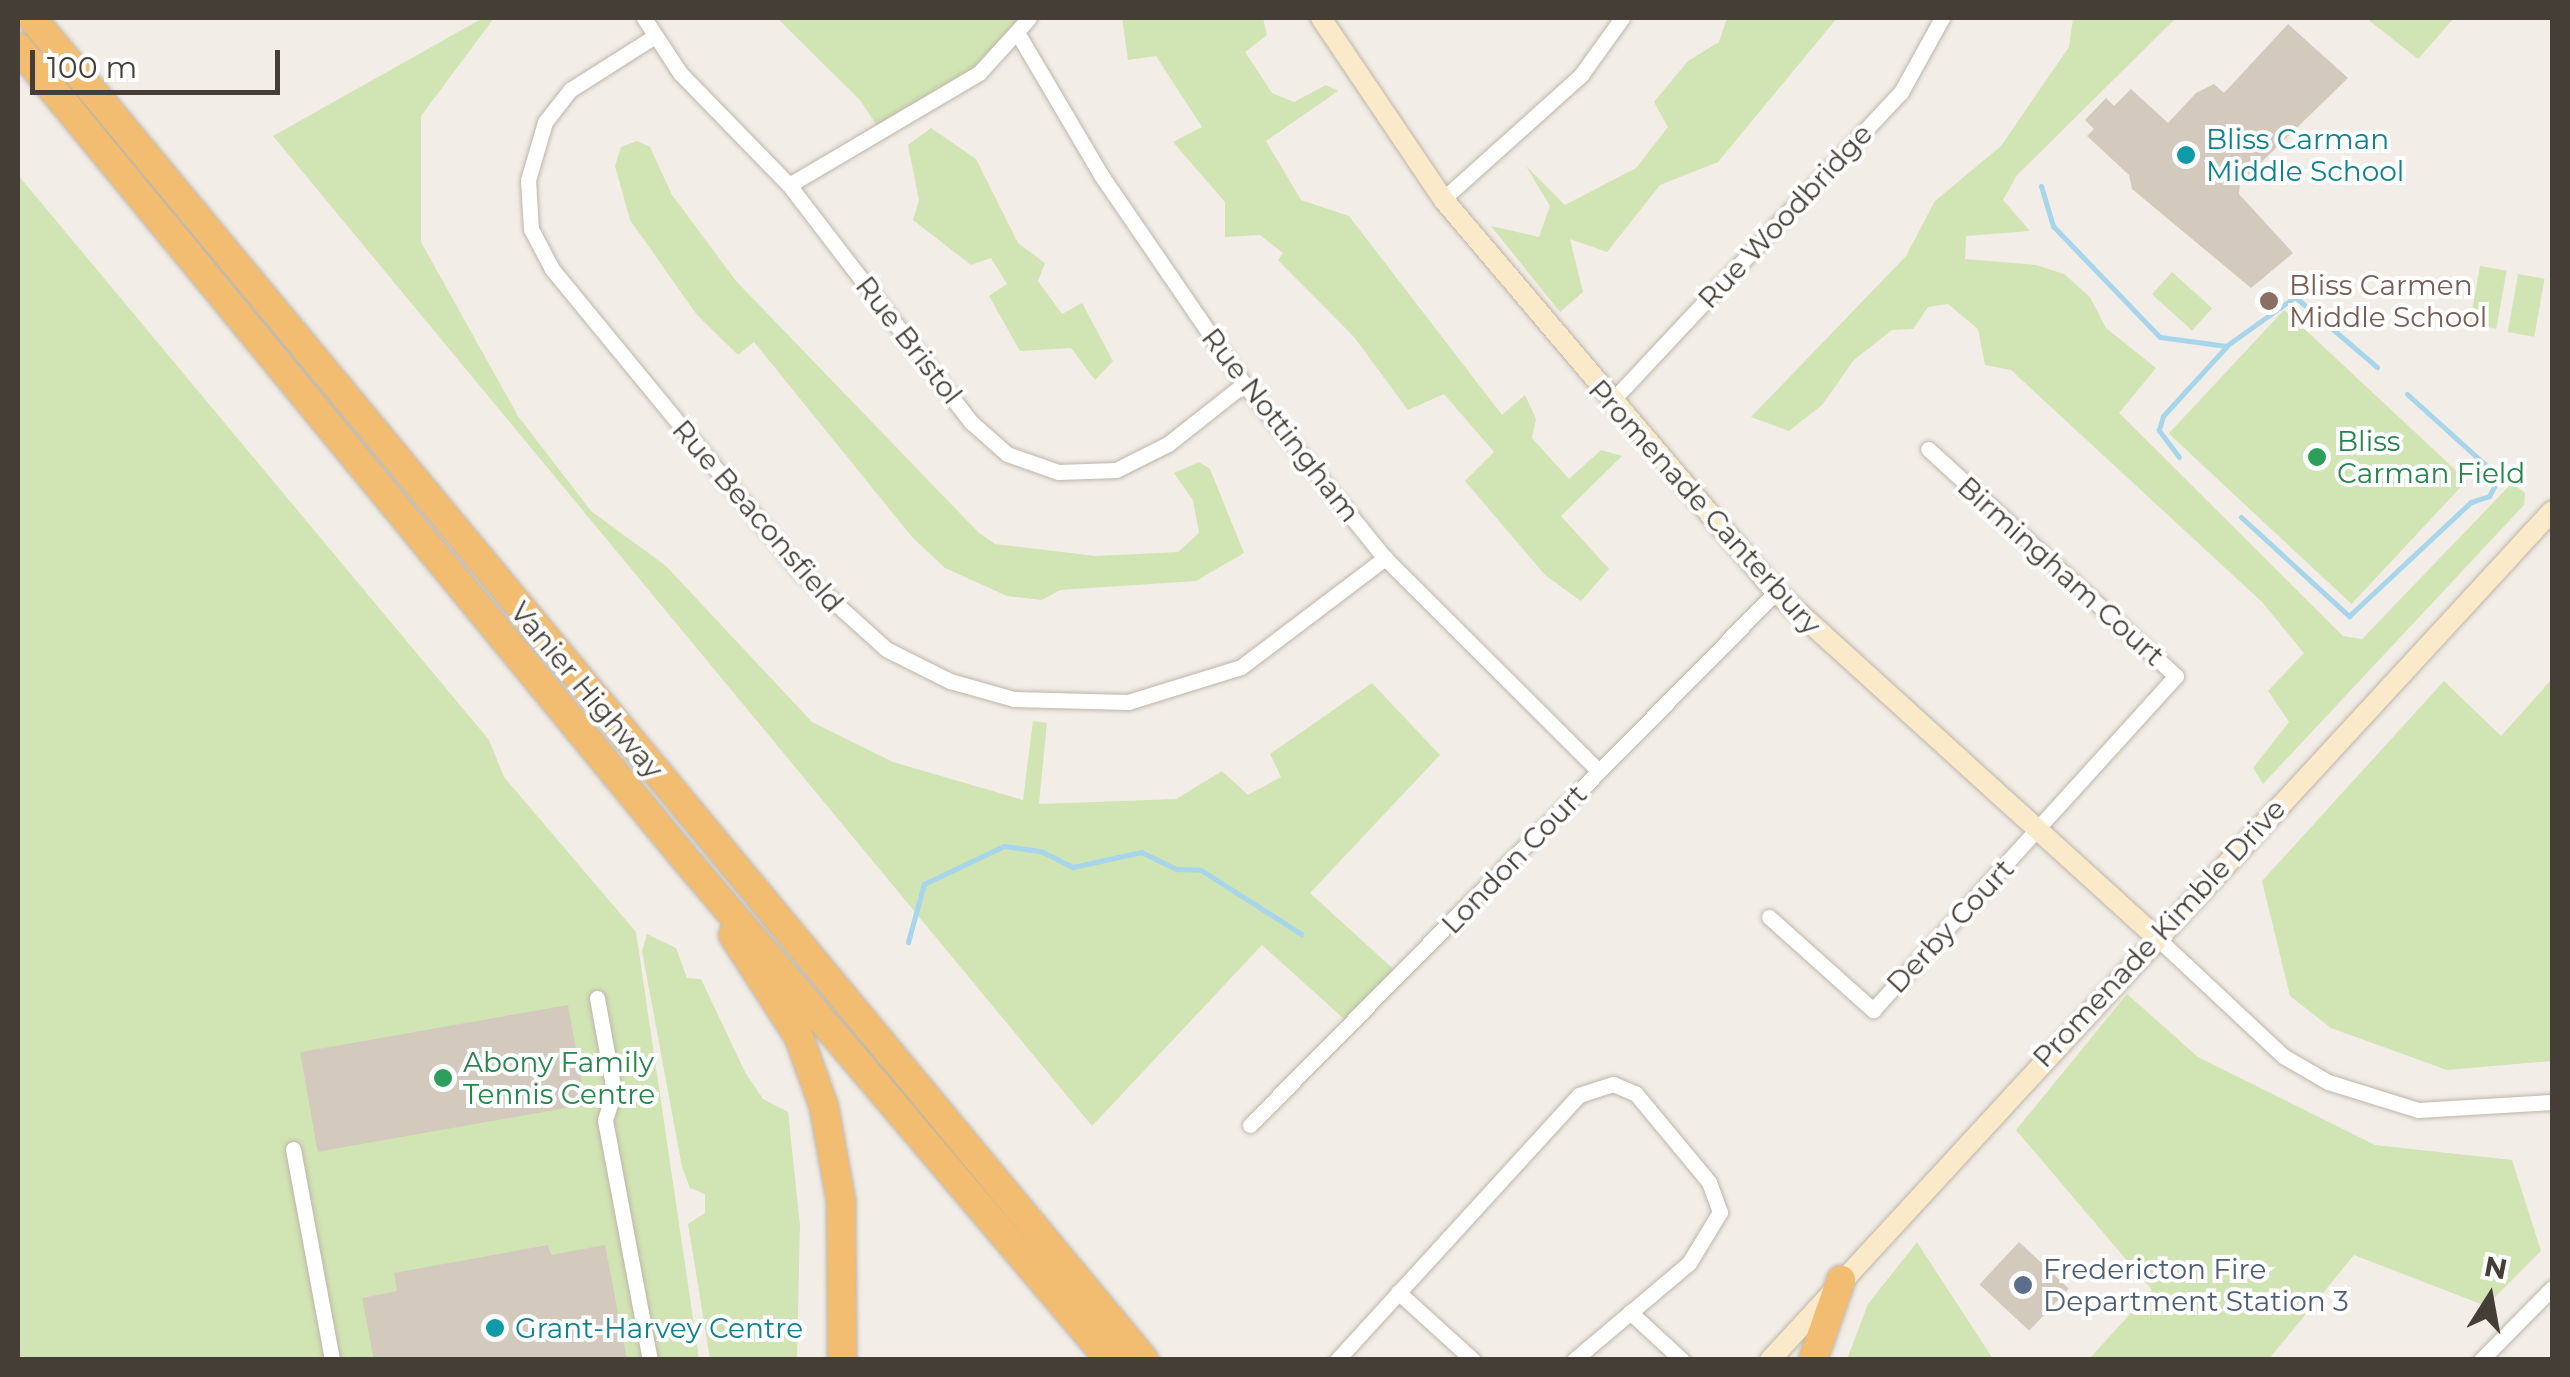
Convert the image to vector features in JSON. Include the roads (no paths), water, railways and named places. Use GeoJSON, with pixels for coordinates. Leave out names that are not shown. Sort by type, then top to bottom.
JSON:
{"type":"FeatureCollection","features":[{"type":"Feature","properties":{"kind":"highway","name":"Vanier Highway"},"geometry":{"type":"LineString","coordinates":[[32,18],[1144,1360]]}},
{"type":"Feature","properties":{"kind":"highway","name":"Vanier Highway"},"geometry":{"type":"LineString","coordinates":[[18,48],[681,854],[1110,1360]]}},
{"type":"Feature","properties":{"kind":"highway"},"geometry":{"type":"LineString","coordinates":[[681,854],[799,1037],[824,1106],[841,1200],[842,1360]]}},
{"type":"Feature","properties":{"kind":"highway"},"geometry":{"type":"LineString","coordinates":[[1813,1360],[1841,1280]]}},
{"type":"Feature","properties":{"kind":"street","name":"Rue Bristol"},"geometry":{"type":"LineString","coordinates":[[644,18],[655,36],[789,185],[971,422],[1008,454],[1058,472],[1116,470],[1168,444],[1244,384]]}},
{"type":"Feature","properties":{"kind":"street"},"geometry":{"type":"LineString","coordinates":[[789,185],[980,73],[1029,18]]}},
{"type":"Feature","properties":{"kind":"street","name":"Promenade Canterbury"},"geometry":{"type":"LineString","coordinates":[[1321,18],[1443,199],[1610,402],[1776,592],[2156,937]]}},
{"type":"Feature","properties":{"kind":"street"},"geometry":{"type":"LineString","coordinates":[[1443,199],[1581,75],[1622,18]]}},
{"type":"Feature","properties":{"kind":"street","name":"Rue Woodbridge"},"geometry":{"type":"LineString","coordinates":[[1610,402],[1901,92],[1942,18]]}},
{"type":"Feature","properties":{"kind":"street","name":"Rue Nottingham"},"geometry":{"type":"LineString","coordinates":[[1018,34],[1101,174],[1244,384],[1385,558],[1599,771]]}},
{"type":"Feature","properties":{"kind":"street","name":"Rue Beaconsfield"},"geometry":{"type":"LineString","coordinates":[[655,36],[570,90],[545,122],[528,180],[532,229],[564,284],[802,573],[886,650],[950,681],[1014,699],[1128,702],[1240,667],[1385,558]]}},
{"type":"Feature","properties":{"kind":"street","name":"Birmingham Court"},"geometry":{"type":"LineString","coordinates":[[1928,449],[2176,676],[2041,829]]}},
{"type":"Feature","properties":{"kind":"street","name":"Promenade Kimble Drive"},"geometry":{"type":"LineString","coordinates":[[1770,1360],[2552,511]]}},
{"type":"Feature","properties":{"kind":"street","name":"London Court"},"geometry":{"type":"LineString","coordinates":[[1250,1125],[1776,592]]}},
{"type":"Feature","properties":{"kind":"street","name":"Derby Court"},"geometry":{"type":"LineString","coordinates":[[1769,917],[1873,1010],[2041,829]]}},
{"type":"Feature","properties":{"kind":"street"},"geometry":{"type":"LineString","coordinates":[[2156,937],[2283,1056],[2328,1082],[2418,1110],[2552,1102]]}},
{"type":"Feature","properties":{"kind":"street"},"geometry":{"type":"LineString","coordinates":[[597,998],[614,1092],[605,1120],[650,1360]]}},
{"type":"Feature","properties":{"kind":"street"},"geometry":{"type":"LineString","coordinates":[[1337,1360],[1579,1095],[1613,1084],[1636,1094],[1709,1182],[1720,1212],[1708,1243],[1574,1360]]}},
{"type":"Feature","properties":{"kind":"street"},"geometry":{"type":"LineString","coordinates":[[293,1150],[332,1360]]}},
{"type":"Feature","properties":{"kind":"street"},"geometry":{"type":"LineString","coordinates":[[2482,1360],[2552,1288]]}},
{"type":"Feature","properties":{"kind":"street"},"geometry":{"type":"LineString","coordinates":[[1398,1292],[1473,1360]]}},
{"type":"Feature","properties":{"kind":"street"},"geometry":{"type":"LineString","coordinates":[[1630,1312],[1682,1360]]}},
{"type":"Feature","properties":{"kind":"waterway"},"geometry":{"type":"LineString","coordinates":[[2041,186],[2053,226],[2160,337],[2226,346],[2295,297],[2377,367]]}},
{"type":"Feature","properties":{"kind":"waterway"},"geometry":{"type":"LineString","coordinates":[[2179,457],[2159,430],[2163,416],[2226,347]]}},
{"type":"Feature","properties":{"kind":"waterway"},"geometry":{"type":"LineString","coordinates":[[2407,394],[2501,479]]}},
{"type":"Feature","properties":{"kind":"waterway"},"geometry":{"type":"LineString","coordinates":[[2241,517],[2349,616],[2471,502],[2489,496],[2499,478]]}},
{"type":"Feature","properties":{"kind":"waterway"},"geometry":{"type":"LineString","coordinates":[[908,942],[924,884],[1004,846],[1041,851],[1073,867],[1141,852],[1176,869],[1201,870],[1301,934]]}},
{"type":"Feature","properties":{"kind":"place","name":"Bliss Carman Middle School"},"geometry":{"type":"Point","coordinates":[2186,155]}},
{"type":"Feature","properties":{"kind":"place","name":"Bliss Carmen Middle School"},"geometry":{"type":"Point","coordinates":[2269,301]}},
{"type":"Feature","properties":{"kind":"place","name":"Bliss Carman Field"},"geometry":{"type":"Point","coordinates":[2317,457]}},
{"type":"Feature","properties":{"kind":"place","name":"Abony Family Tennis Centre"},"geometry":{"type":"Point","coordinates":[443,1078]}},
{"type":"Feature","properties":{"kind":"place","name":"Fredericton Fire Department Station 3"},"geometry":{"type":"Point","coordinates":[2023,1285]}},
{"type":"Feature","properties":{"kind":"place","name":"Grant-Harvey Centre"},"geometry":{"type":"Point","coordinates":[495,1328]}}]}
